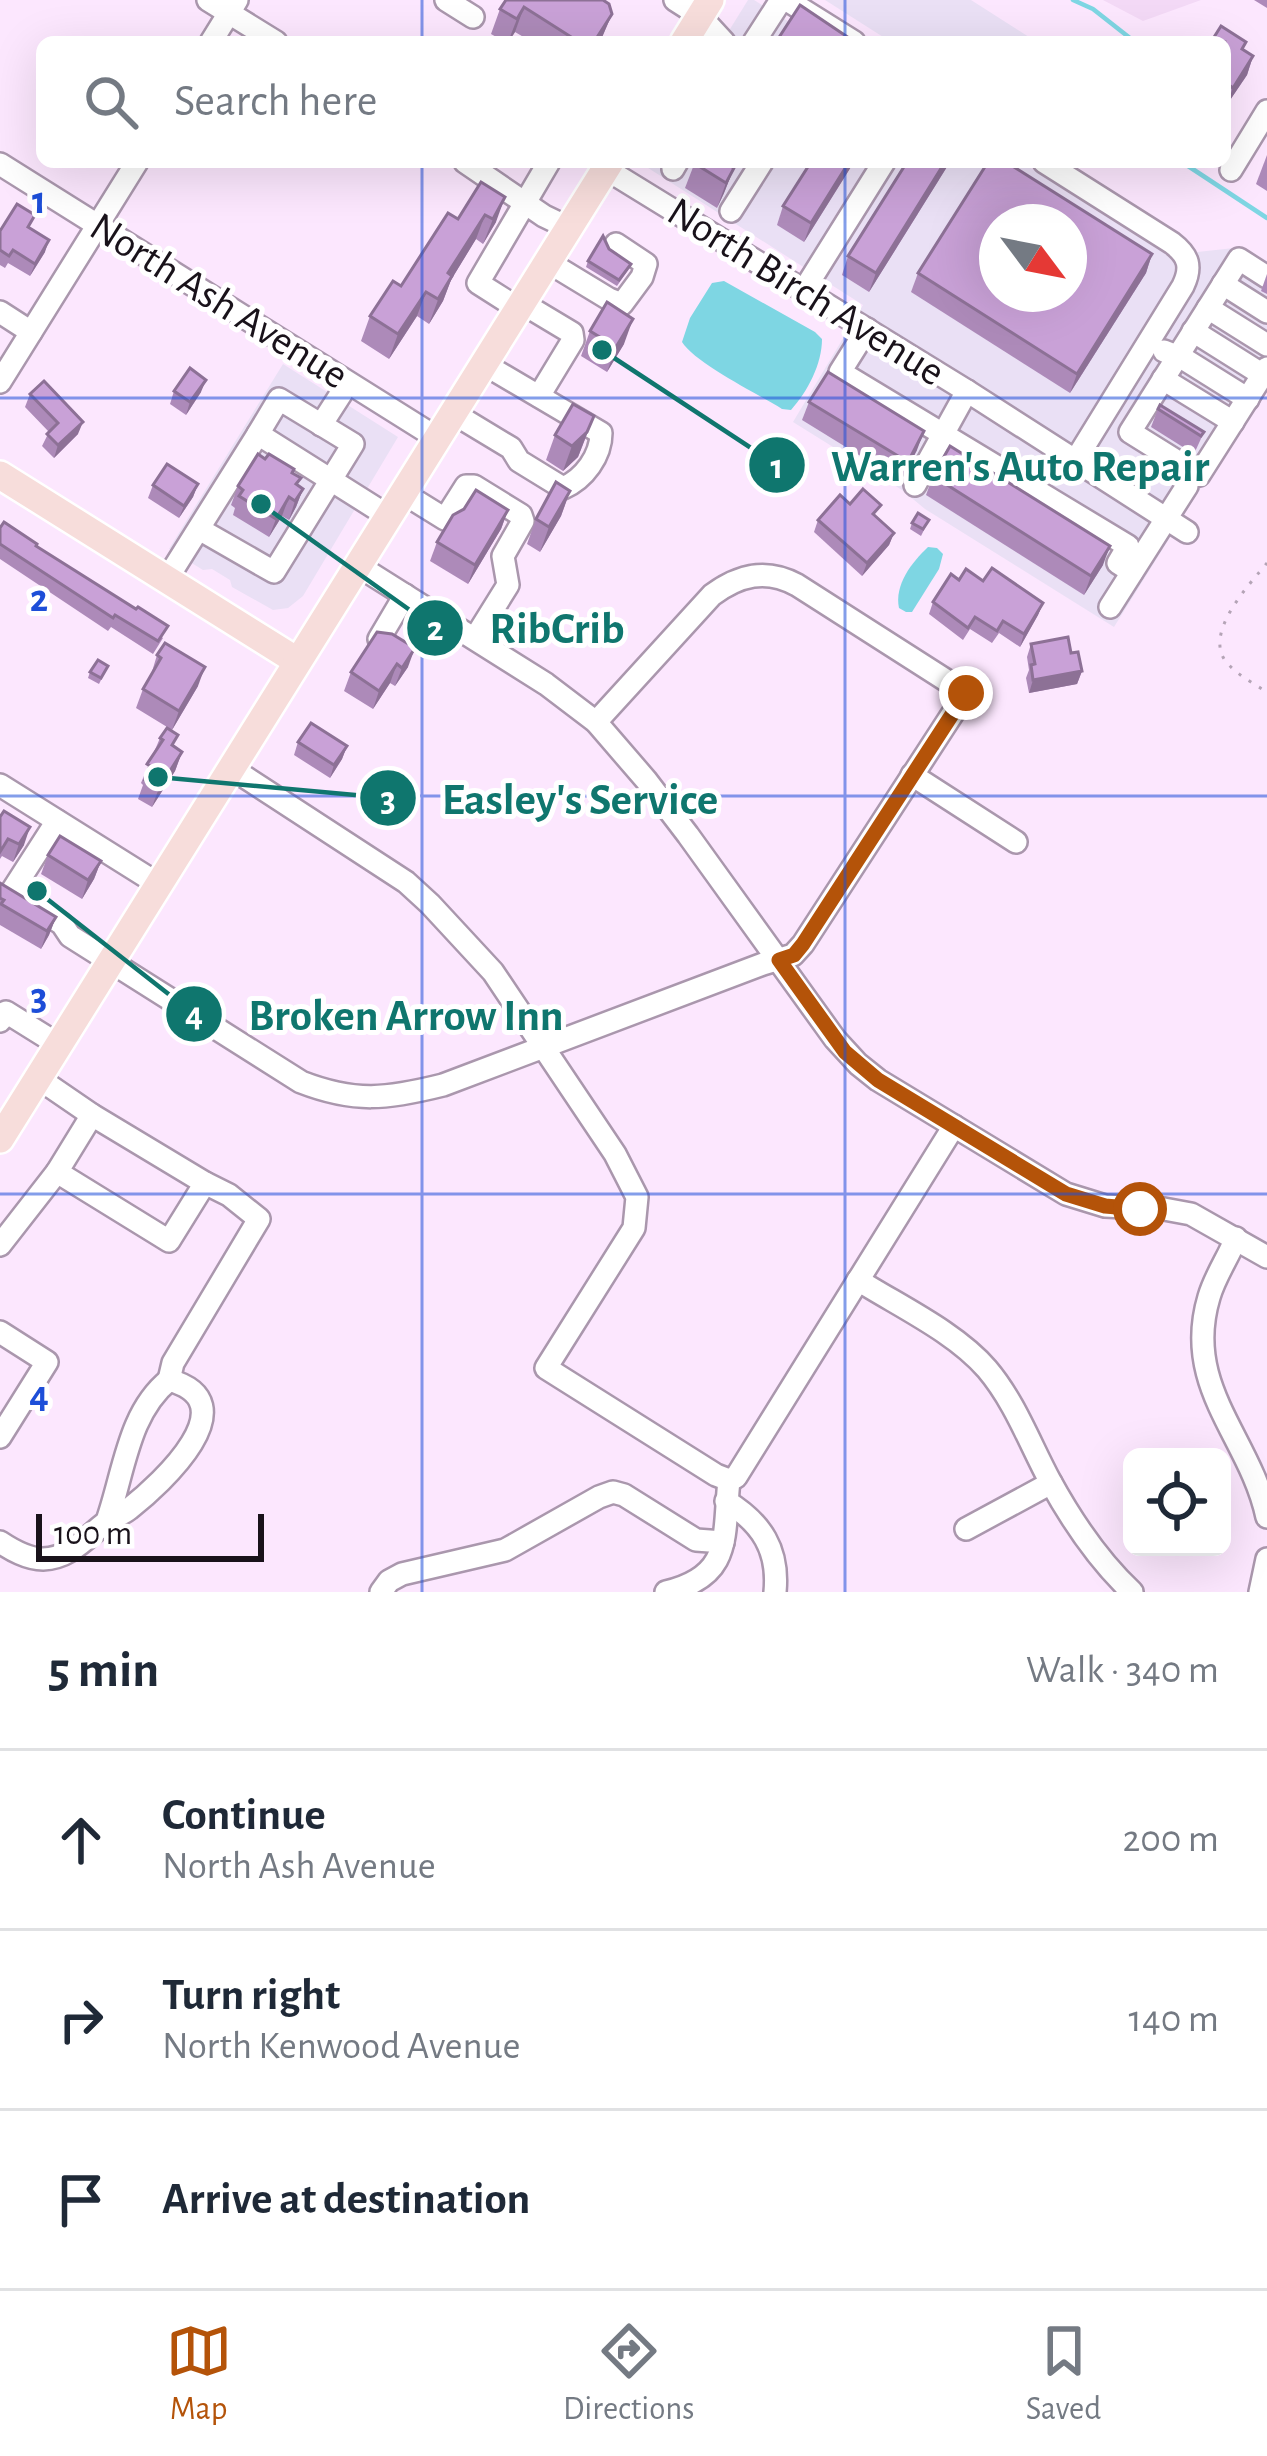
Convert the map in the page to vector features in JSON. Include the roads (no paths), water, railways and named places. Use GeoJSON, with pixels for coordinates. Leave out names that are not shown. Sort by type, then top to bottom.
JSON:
{"type":"FeatureCollection","features":[{"type":"Feature","properties":{"kind":"main road"},"geometry":{"type":"LineString","coordinates":[[688,36],[705,8]]}},
{"type":"Feature","properties":{"kind":"main road"},"geometry":{"type":"LineString","coordinates":[[0,1137],[606,168]]}},
{"type":"Feature","properties":{"kind":"main road"},"geometry":{"type":"LineString","coordinates":[[0,475],[297,661]]}},
{"type":"Feature","properties":{"kind":"street"},"geometry":{"type":"LineString","coordinates":[[208,0],[233,7],[269,36]]}},
{"type":"Feature","properties":{"kind":"street"},"geometry":{"type":"LineString","coordinates":[[446,0],[473,17]]}},
{"type":"Feature","properties":{"kind":"street"},"geometry":{"type":"LineString","coordinates":[[675,0],[705,8],[721,36]]}},
{"type":"Feature","properties":{"kind":"street"},"geometry":{"type":"LineString","coordinates":[[758,36],[784,0],[844,36]]}},
{"type":"Feature","properties":{"kind":"street"},"geometry":{"type":"LineString","coordinates":[[215,36],[233,7]]}},
{"type":"Feature","properties":{"kind":"street"},"geometry":{"type":"LineString","coordinates":[[1231,170],[1267,111]]}},
{"type":"Feature","properties":{"kind":"street","name":"North Ash Avenue"},"geometry":{"type":"LineString","coordinates":[[0,164],[437,438]]}},
{"type":"Feature","properties":{"kind":"street"},"geometry":{"type":"LineString","coordinates":[[0,382],[133,168]]}},
{"type":"Feature","properties":{"kind":"street"},"geometry":{"type":"LineString","coordinates":[[474,168],[568,228]]}},
{"type":"Feature","properties":{"kind":"street"},"geometry":{"type":"LineString","coordinates":[[539,396],[573,340],[572,333],[478,283],[545,168]]}},
{"type":"Feature","properties":{"kind":"street","name":"North Birch Avenue"},"geometry":{"type":"LineString","coordinates":[[613,168],[1187,532]]}},
{"type":"Feature","properties":{"kind":"street"},"geometry":{"type":"LineString","coordinates":[[730,212],[758,168]]}},
{"type":"Feature","properties":{"kind":"street"},"geometry":{"type":"LineString","coordinates":[[804,290],[880,168]]}},
{"type":"Feature","properties":{"kind":"street"},"geometry":{"type":"LineString","coordinates":[[1053,168],[1184,252],[1189,263],[1189,274],[1076,461]]}},
{"type":"Feature","properties":{"kind":"street"},"geometry":{"type":"LineString","coordinates":[[548,262],[622,304],[646,264],[616,244]]}},
{"type":"Feature","properties":{"kind":"street"},"geometry":{"type":"LineString","coordinates":[[1193,331],[1265,372],[1233,422],[1209,441],[1199,475],[1130,432],[1157,408],[1163,379],[1193,331],[1239,259],[1267,277]]}},
{"type":"Feature","properties":{"kind":"street"},"geometry":{"type":"LineString","coordinates":[[1223,284],[1267,312]]}},
{"type":"Feature","properties":{"kind":"street"},"geometry":{"type":"LineString","coordinates":[[1208,308],[1267,345]]}},
{"type":"Feature","properties":{"kind":"street"},"geometry":{"type":"LineString","coordinates":[[0,312],[31,332]]}},
{"type":"Feature","properties":{"kind":"street"},"geometry":{"type":"LineString","coordinates":[[867,329],[840,372],[1128,546],[1118,563],[1132,572]]}},
{"type":"Feature","properties":{"kind":"street"},"geometry":{"type":"LineString","coordinates":[[1149,341],[1248,399]]}},
{"type":"Feature","properties":{"kind":"street"},"geometry":{"type":"LineString","coordinates":[[453,413],[511,448],[519,461],[563,488],[579,481],[601,445],[601,433],[484,364]]}},
{"type":"Feature","properties":{"kind":"street"},"geometry":{"type":"LineString","coordinates":[[1163,379],[1233,422]]}},
{"type":"Feature","properties":{"kind":"street"},"geometry":{"type":"LineString","coordinates":[[321,425],[348,383]]}},
{"type":"Feature","properties":{"kind":"street"},"geometry":{"type":"LineString","coordinates":[[914,485],[967,391]]}},
{"type":"Feature","properties":{"kind":"street"},"geometry":{"type":"LineString","coordinates":[[167,579],[279,399],[352,445],[274,572],[199,529]]}},
{"type":"Feature","properties":{"kind":"street"},"geometry":{"type":"LineString","coordinates":[[257,434],[331,479],[396,504],[446,519],[466,486],[474,486],[521,515],[524,521],[503,556],[508,585],[475,638]]}},
{"type":"Feature","properties":{"kind":"street"},"geometry":{"type":"LineString","coordinates":[[1110,607],[1187,486]]}},
{"type":"Feature","properties":{"kind":"street"},"geometry":{"type":"LineString","coordinates":[[357,565],[567,698],[596,722],[646,780],[857,1064],[1066,1194],[1105,1206],[1191,1214],[1267,1257]]}},
{"type":"Feature","properties":{"kind":"street"},"geometry":{"type":"LineString","coordinates":[[57,821],[12,891],[62,923],[70,936],[288,1075],[342,1096],[386,1097],[422,1090],[794,955],[966,693],[788,580],[761,574],[728,583],[712,595],[596,722]]}},
{"type":"Feature","properties":{"kind":"street"},"geometry":{"type":"LineString","coordinates":[[379,639],[406,595]]}},
{"type":"Feature","properties":{"kind":"street"},"geometry":{"type":"LineString","coordinates":[[912,775],[1016,842]]}},
{"type":"Feature","properties":{"kind":"street"},"geometry":{"type":"LineString","coordinates":[[225,777],[370,857],[423,898],[493,972],[544,1047],[630,1178],[638,1208],[634,1228],[546,1368],[716,1475],[772,1546],[775,1592]]}},
{"type":"Feature","properties":{"kind":"street"},"geometry":{"type":"LineString","coordinates":[[0,785],[158,884]]}},
{"type":"Feature","properties":{"kind":"street"},"geometry":{"type":"LineString","coordinates":[[0,1021],[6,1012],[58,1046]]}},
{"type":"Feature","properties":{"kind":"street"},"geometry":{"type":"LineString","coordinates":[[38,1078],[229,1195],[259,1219],[173,1363],[170,1380],[151,1395],[133,1435],[107,1521]]}},
{"type":"Feature","properties":{"kind":"street"},"geometry":{"type":"LineString","coordinates":[[4,1230],[56,1172],[92,1115]]}},
{"type":"Feature","properties":{"kind":"street"},"geometry":{"type":"LineString","coordinates":[[666,1592],[691,1586],[713,1567],[723,1542],[728,1491],[954,1126]]}},
{"type":"Feature","properties":{"kind":"street"},"geometry":{"type":"LineString","coordinates":[[56,1172],[169,1241],[205,1184]]}},
{"type":"Feature","properties":{"kind":"street"},"geometry":{"type":"LineString","coordinates":[[1236,1238],[1208,1299],[1203,1359],[1217,1403],[1256,1477],[1267,1517]]}},
{"type":"Feature","properties":{"kind":"street"},"geometry":{"type":"LineString","coordinates":[[857,1280],[960,1344],[981,1363],[1004,1390],[1051,1483],[1094,1552],[1132,1592]]}},
{"type":"Feature","properties":{"kind":"street"},"geometry":{"type":"LineString","coordinates":[[0,1437],[47,1362],[2,1338]]}},
{"type":"Feature","properties":{"kind":"street"},"geometry":{"type":"LineString","coordinates":[[0,1542],[28,1557],[44,1559],[74,1549],[127,1511],[175,1467],[198,1436],[204,1414],[198,1395],[170,1380]]}},
{"type":"Feature","properties":{"kind":"street"},"geometry":{"type":"LineString","coordinates":[[966,1529],[1051,1483]]}},
{"type":"Feature","properties":{"kind":"street"},"geometry":{"type":"LineString","coordinates":[[381,1592],[401,1574],[505,1550],[613,1492],[697,1540],[723,1542]]}},
{"type":"Feature","properties":{"kind":"street"},"geometry":{"type":"LineString","coordinates":[[1260,1592],[1267,1559]]}},
{"type":"Feature","properties":{"kind":"water"},"geometry":{"type":"Polygon","coordinates":[[[724,281],[822,339],[813,377],[791,410],[728,378],[682,342],[690,318],[712,283],[724,281]]]}},
{"type":"Feature","properties":{"kind":"water"},"geometry":{"type":"Polygon","coordinates":[[[928,547],[943,554],[939,569],[912,612],[906,612],[899,608],[902,583],[928,547]]]}},
{"type":"Feature","properties":{"kind":"waterway"},"geometry":{"type":"LineString","coordinates":[[1073,0],[1127,36]]}},
{"type":"Feature","properties":{"kind":"waterway"},"geometry":{"type":"LineString","coordinates":[[1191,168],[1267,218]]}},
{"type":"Feature","properties":{"kind":"place","name":"Warren's Auto Repair"},"geometry":{"type":"Point","coordinates":[602,350]}},
{"type":"Feature","properties":{"kind":"place","name":"RibCrib"},"geometry":{"type":"Point","coordinates":[261,504]}},
{"type":"Feature","properties":{"kind":"place","name":"Easley's Service"},"geometry":{"type":"Point","coordinates":[158,777]}},
{"type":"Feature","properties":{"kind":"place","name":"Broken Arrow Inn"},"geometry":{"type":"Point","coordinates":[37,891]}}]}
